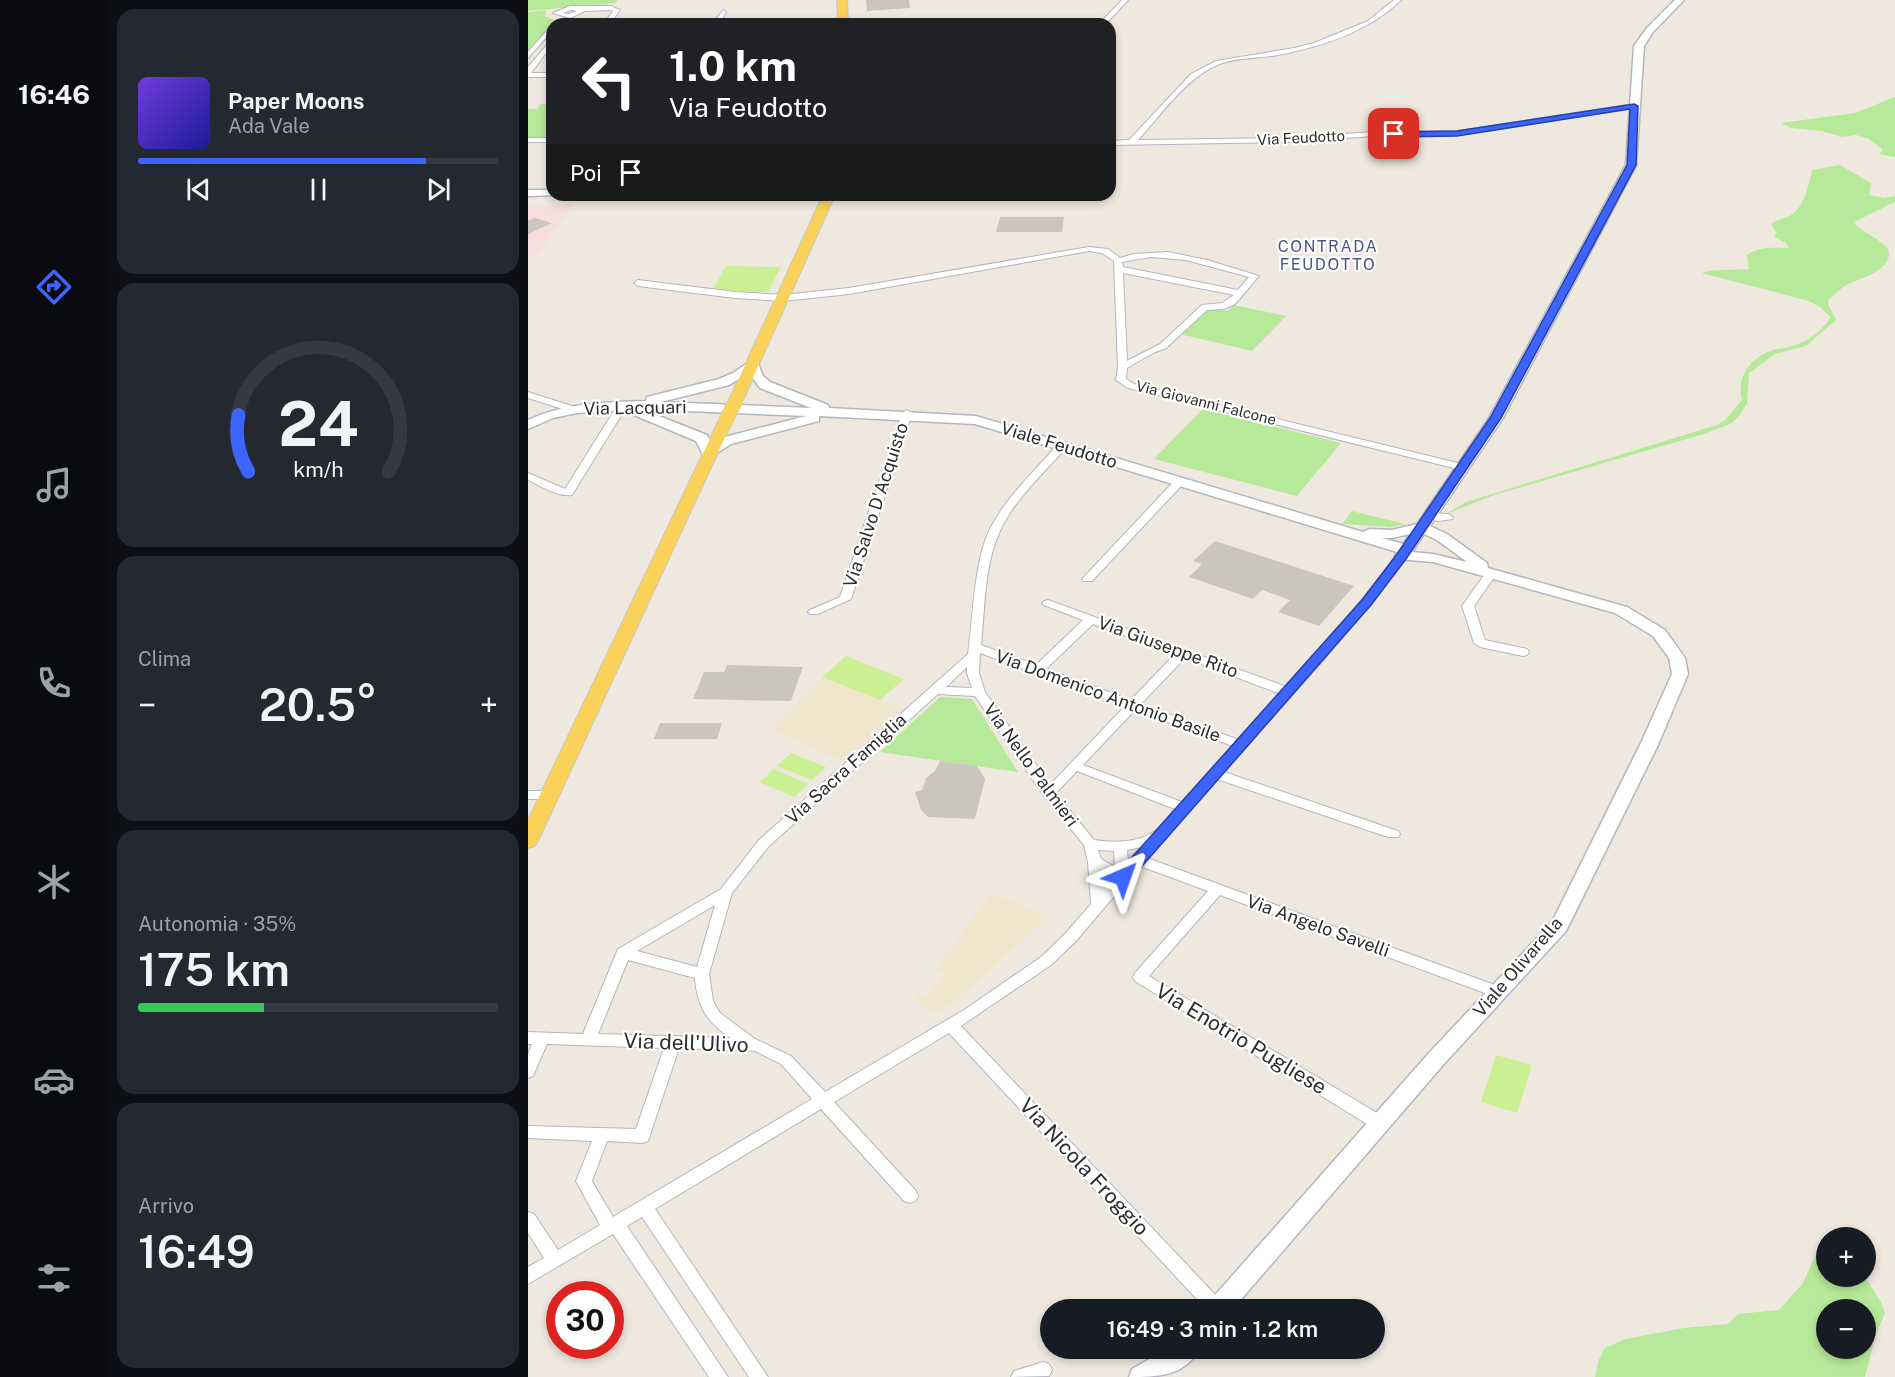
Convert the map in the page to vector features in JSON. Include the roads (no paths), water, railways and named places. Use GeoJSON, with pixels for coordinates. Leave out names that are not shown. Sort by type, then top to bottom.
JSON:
{"type":"FeatureCollection","features":[{"type":"Feature","properties":{"kind":"main road"},"geometry":{"type":"LineString","coordinates":[[842,0],[843,18]]}},
{"type":"Feature","properties":{"kind":"main road"},"geometry":{"type":"LineString","coordinates":[[528,841],[736,400],[825,201]]}},
{"type":"Feature","properties":{"kind":"street"},"geometry":{"type":"LineString","coordinates":[[1108,18],[1125,0]]}},
{"type":"Feature","properties":{"kind":"street"},"geometry":{"type":"LineString","coordinates":[[1131,143],[1192,75],[1218,62],[1294,50],[1316,44],[1370,21],[1398,0]]}},
{"type":"Feature","properties":{"kind":"street"},"geometry":{"type":"LineString","coordinates":[[528,1276],[951,1025],[1046,961],[1070,938],[1367,603],[1496,418],[1631,165],[1639,46],[1650,30],[1680,0]]}},
{"type":"Feature","properties":{"kind":"street"},"geometry":{"type":"LineString","coordinates":[[567,16],[556,13],[560,10],[611,8],[617,10],[611,18]]}},
{"type":"Feature","properties":{"kind":"street"},"geometry":{"type":"LineString","coordinates":[[564,18],[581,13],[580,9]]}},
{"type":"Feature","properties":{"kind":"street"},"geometry":{"type":"LineString","coordinates":[[720,18],[723,12]]}},
{"type":"Feature","properties":{"kind":"street"},"geometry":{"type":"LineString","coordinates":[[528,56],[546,34]]}},
{"type":"Feature","properties":{"kind":"street"},"geometry":{"type":"LineString","coordinates":[[528,64],[546,42]]}},
{"type":"Feature","properties":{"kind":"street"},"geometry":{"type":"LineString","coordinates":[[528,73],[546,49]]}},
{"type":"Feature","properties":{"kind":"street"},"geometry":{"type":"LineString","coordinates":[[528,73],[546,74]]}},
{"type":"Feature","properties":{"kind":"street","name":"Via Feudotto"},"geometry":{"type":"LineString","coordinates":[[1116,143],[1288,140],[1373,134],[1457,133],[1634,106]]}},
{"type":"Feature","properties":{"kind":"street"},"geometry":{"type":"LineString","coordinates":[[528,140],[546,140]]}},
{"type":"Feature","properties":{"kind":"street"},"geometry":{"type":"LineString","coordinates":[[528,193],[546,193]]}},
{"type":"Feature","properties":{"kind":"street"},"geometry":{"type":"LineString","coordinates":[[638,283],[735,296],[783,298],[849,291],[1089,249],[1102,249],[1112,254],[1118,265],[1238,293]]}},
{"type":"Feature","properties":{"kind":"street"},"geometry":{"type":"LineString","coordinates":[[1118,265],[1134,255],[1158,254],[1255,276],[1232,302],[1224,306],[1205,307],[1162,346],[1123,368]]}},
{"type":"Feature","properties":{"kind":"street","name":"Via Giovanni Falcone"},"geometry":{"type":"LineString","coordinates":[[1118,265],[1123,368],[1121,380],[1131,386],[1462,466]]}},
{"type":"Feature","properties":{"kind":"street"},"geometry":{"type":"LineString","coordinates":[[528,476],[552,488],[568,492],[622,406],[724,382],[738,376],[752,364],[757,377],[765,385],[834,413]]}},
{"type":"Feature","properties":{"kind":"street"},"geometry":{"type":"LineString","coordinates":[[528,395],[572,409]]}},
{"type":"Feature","properties":{"kind":"street"},"geometry":{"type":"LineString","coordinates":[[622,406],[702,438],[709,454],[726,441],[834,413]]}},
{"type":"Feature","properties":{"kind":"street","name":"Via Lacquari"},"geometry":{"type":"LineString","coordinates":[[528,425],[550,415],[572,409],[622,406],[755,410]]}},
{"type":"Feature","properties":{"kind":"street","name":"Viale Feudotto"},"geometry":{"type":"LineString","coordinates":[[755,410],[907,413],[976,420],[1360,535]]}},
{"type":"Feature","properties":{"kind":"street","name":"Via Salvo D'Acquisto"},"geometry":{"type":"LineString","coordinates":[[814,612],[845,599],[907,413]]}},
{"type":"Feature","properties":{"kind":"street","name":"Via Nello Palmieri"},"geometry":{"type":"LineString","coordinates":[[1062,446],[1009,507],[994,532],[984,568],[974,673],[979,692],[1049,793],[1090,844]]}},
{"type":"Feature","properties":{"kind":"street"},"geometry":{"type":"LineString","coordinates":[[1088,579],[1180,481]]}},
{"type":"Feature","properties":{"kind":"street"},"geometry":{"type":"LineString","coordinates":[[1360,535],[1392,534],[1425,521],[1449,517]]}},
{"type":"Feature","properties":{"kind":"street","name":"Viale Olivarella"},"geometry":{"type":"LineString","coordinates":[[1425,521],[1446,540],[1491,573]]}},
{"type":"Feature","properties":{"kind":"street","name":"Viale Olivarella"},"geometry":{"type":"LineString","coordinates":[[1227,1299],[1559,926],[1649,745],[1680,674],[1677,657],[1659,633],[1621,610],[1433,558],[1360,535]]}},
{"type":"Feature","properties":{"kind":"street"},"geometry":{"type":"LineString","coordinates":[[1433,558],[1443,551],[1446,540]]}},
{"type":"Feature","properties":{"kind":"street"},"geometry":{"type":"LineString","coordinates":[[1491,573],[1468,606],[1480,643],[1523,652]]}},
{"type":"Feature","properties":{"kind":"street","name":"Via Giuseppe Rito"},"geometry":{"type":"LineString","coordinates":[[1048,603],[1288,692]]}},
{"type":"Feature","properties":{"kind":"street"},"geometry":{"type":"LineString","coordinates":[[1038,670],[1091,619]]}},
{"type":"Feature","properties":{"kind":"street","name":"Via Domenico Antonio Basile"},"geometry":{"type":"LineString","coordinates":[[975,651],[1038,670],[1242,745]]}},
{"type":"Feature","properties":{"kind":"street","name":"Via Sacra Famiglia"},"geometry":{"type":"LineString","coordinates":[[702,974],[726,892],[764,843],[975,651]]}},
{"type":"Feature","properties":{"kind":"street"},"geometry":{"type":"LineString","coordinates":[[1049,793],[1183,653]]}},
{"type":"Feature","properties":{"kind":"street"},"geometry":{"type":"LineString","coordinates":[[934,690],[979,692]]}},
{"type":"Feature","properties":{"kind":"street"},"geometry":{"type":"LineString","coordinates":[[1075,766],[1184,808]]}},
{"type":"Feature","properties":{"kind":"street"},"geometry":{"type":"LineString","coordinates":[[1215,774],[1393,834]]}},
{"type":"Feature","properties":{"kind":"street"},"geometry":{"type":"LineString","coordinates":[[528,795],[550,795]]}},
{"type":"Feature","properties":{"kind":"street"},"geometry":{"type":"LineString","coordinates":[[1098,904],[1095,862],[1090,844],[1120,847],[1140,844],[1165,831]]}},
{"type":"Feature","properties":{"kind":"street"},"geometry":{"type":"LineString","coordinates":[[1120,847],[1123,877]]}},
{"type":"Feature","properties":{"kind":"street","name":"Via Angelo Savelli"},"geometry":{"type":"LineString","coordinates":[[1138,861],[1498,992]]}},
{"type":"Feature","properties":{"kind":"street"},"geometry":{"type":"LineString","coordinates":[[1095,862],[1123,877]]}},
{"type":"Feature","properties":{"kind":"street","name":"Via Enotrio Pugliese"},"geometry":{"type":"LineString","coordinates":[[1217,889],[1140,977],[1381,1124]]}},
{"type":"Feature","properties":{"kind":"street","name":"Via Sacra Famiglia"},"geometry":{"type":"LineString","coordinates":[[623,953],[726,892]]}},
{"type":"Feature","properties":{"kind":"street"},"geometry":{"type":"LineString","coordinates":[[588,1040],[623,953],[702,974],[703,998],[714,1019],[752,1045]]}},
{"type":"Feature","properties":{"kind":"street","name":"Via Nicola Froggio"},"geometry":{"type":"LineString","coordinates":[[951,1025],[1209,1299]]}},
{"type":"Feature","properties":{"kind":"street"},"geometry":{"type":"LineString","coordinates":[[528,1072],[535,1038]]}},
{"type":"Feature","properties":{"kind":"street","name":"Via dell'Ulivo"},"geometry":{"type":"LineString","coordinates":[[535,1038],[674,1041],[758,1046],[786,1060],[910,1196]]}},
{"type":"Feature","properties":{"kind":"street"},"geometry":{"type":"LineString","coordinates":[[528,1132],[642,1136],[674,1041]]}},
{"type":"Feature","properties":{"kind":"street"},"geometry":{"type":"LineString","coordinates":[[602,1134],[584,1181],[719,1377]]}},
{"type":"Feature","properties":{"kind":"street"},"geometry":{"type":"LineString","coordinates":[[644,1207],[759,1377]]}},
{"type":"Feature","properties":{"kind":"street"},"geometry":{"type":"LineString","coordinates":[[528,1219],[555,1260]]}},
{"type":"Feature","properties":{"kind":"street"},"geometry":{"type":"LineString","coordinates":[[1141,1377],[1173,1359]]}},
{"type":"Feature","properties":{"kind":"street"},"geometry":{"type":"LineString","coordinates":[[1020,1377],[1042,1370]]}},
{"type":"Feature","properties":{"kind":"district","name":"CONTRADA FEUDOTTO"},"geometry":{"type":"Point","coordinates":[1328,255]}}]}
